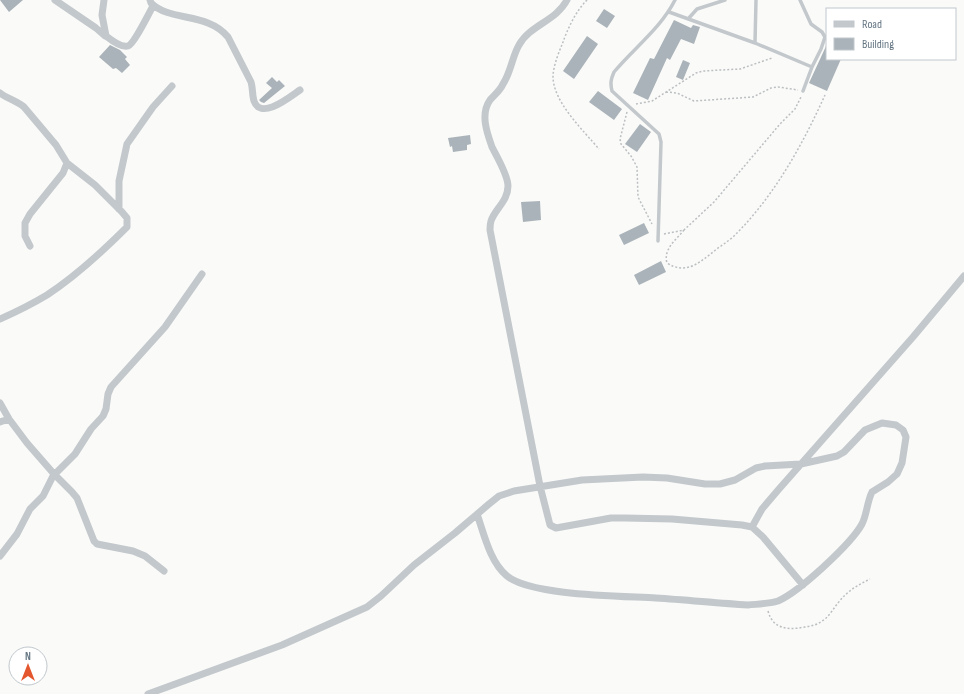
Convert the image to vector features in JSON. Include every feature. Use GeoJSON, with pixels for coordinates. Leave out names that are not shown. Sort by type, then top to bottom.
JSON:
{"type":"FeatureCollection","features":[{"type":"Feature","properties":{"kind":"street"},"geometry":{"type":"LineString","coordinates":[[55,0],[114,42],[124,46],[132,44],[152,3],[169,13],[209,23],[223,31],[228,37],[251,82],[256,104],[262,108],[274,107],[300,90]]}},
{"type":"Feature","properties":{"kind":"street"},"geometry":{"type":"LineString","coordinates":[[104,0],[102,15],[106,36]]}},
{"type":"Feature","properties":{"kind":"street"},"geometry":{"type":"LineString","coordinates":[[567,0],[556,14],[522,39],[514,55],[510,70],[503,85],[489,101],[485,110],[484,122],[508,186],[504,201],[491,221],[490,230],[540,486],[550,525],[552,527],[566,526],[611,518],[625,518],[672,519],[752,527],[763,537],[803,585]]}},
{"type":"Feature","properties":{"kind":"street"},"geometry":{"type":"LineString","coordinates":[[119,209],[119,181],[127,144],[153,107],[172,86]]}},
{"type":"Feature","properties":{"kind":"street"},"geometry":{"type":"LineString","coordinates":[[0,93],[5,97],[18,102],[24,107],[56,145],[67,163],[95,185],[127,218],[127,227],[99,255],[47,295],[0,319]]}},
{"type":"Feature","properties":{"kind":"street"},"geometry":{"type":"LineString","coordinates":[[30,246],[25,236],[25,223],[30,214],[63,173],[67,163]]}},
{"type":"Feature","properties":{"kind":"street"},"geometry":{"type":"LineString","coordinates":[[0,556],[17,534],[30,509],[42,496],[54,474],[75,454],[91,429],[103,416],[111,387],[165,327],[202,274]]}},
{"type":"Feature","properties":{"kind":"street"},"geometry":{"type":"LineString","coordinates":[[752,527],[762,509],[913,337],[964,276]]}},
{"type":"Feature","properties":{"kind":"street"},"geometry":{"type":"LineString","coordinates":[[0,403],[8,419],[26,443],[72,492],[94,541],[98,544],[133,551],[145,556],[164,570]]}},
{"type":"Feature","properties":{"kind":"street"},"geometry":{"type":"LineString","coordinates":[[0,422],[8,419]]}},
{"type":"Feature","properties":{"kind":"street"},"geometry":{"type":"LineString","coordinates":[[148,694],[282,645],[367,607],[414,565],[499,496],[514,491],[582,480],[643,477],[667,478],[705,484],[720,484],[735,480],[756,468],[801,464],[837,456],[844,452],[865,430],[882,423],[896,425],[902,430],[906,437],[902,463],[896,474],[888,482],[872,492],[863,522],[859,528],[803,585],[786,597],[765,604],[748,605],[585,594],[554,591],[526,585],[508,578],[497,564],[477,514]]}},
{"type":"Feature","properties":{"kind":"lane"},"geometry":{"type":"LineString","coordinates":[[658,241],[659,134],[612,91],[610,84],[614,72],[660,23],[669,12],[675,0]]}},
{"type":"Feature","properties":{"kind":"lane"},"geometry":{"type":"LineString","coordinates":[[688,19],[697,9],[724,0]]}},
{"type":"Feature","properties":{"kind":"lane"},"geometry":{"type":"LineString","coordinates":[[755,43],[756,0]]}},
{"type":"Feature","properties":{"kind":"lane"},"geometry":{"type":"LineString","coordinates":[[800,0],[811,24],[822,32],[825,37],[803,91]]}},
{"type":"Feature","properties":{"kind":"lane"},"geometry":{"type":"LineString","coordinates":[[669,12],[755,43],[812,67]]}},
{"type":"Feature","properties":{"kind":"path"},"geometry":{"type":"LineString","coordinates":[[587,0],[578,11],[566,33],[553,74],[554,87],[559,98],[574,119],[599,149]]}},
{"type":"Feature","properties":{"kind":"path"},"geometry":{"type":"LineString","coordinates":[[684,230],[658,234],[638,197],[637,167],[631,156],[621,144],[620,140],[628,107],[652,100],[696,73],[703,71],[740,69],[781,54]]}},
{"type":"Feature","properties":{"kind":"path"},"geometry":{"type":"LineString","coordinates":[[666,92],[677,94],[694,101],[753,97],[778,86],[803,91],[799,102],[790,114],[714,202],[671,244],[666,254],[667,263],[672,266],[686,268],[695,266],[734,236],[754,213],[798,151],[825,95]]}},
{"type":"Feature","properties":{"kind":"path"},"geometry":{"type":"LineString","coordinates":[[765,604],[769,616],[780,628],[788,630],[810,626],[822,621],[847,593],[856,586],[870,579]]}},
{"type":"Feature","properties":{"kind":"building"},"geometry":{"type":"Polygon","coordinates":[[[0,0],[23,0],[9,12],[0,0]]]}},
{"type":"Feature","properties":{"kind":"building"},"geometry":{"type":"Polygon","coordinates":[[[604,9],[615,16],[607,28],[596,21],[604,9]]]}},
{"type":"Feature","properties":{"kind":"building"},"geometry":{"type":"Polygon","coordinates":[[[674,20],[691,28],[693,25],[700,27],[694,44],[681,39],[670,60],[667,58],[648,100],[633,93],[650,58],[654,59],[674,20]]]}},
{"type":"Feature","properties":{"kind":"building"},"geometry":{"type":"Polygon","coordinates":[[[587,36],[598,44],[574,79],[563,71],[587,36]]]}},
{"type":"Feature","properties":{"kind":"building"},"geometry":{"type":"Polygon","coordinates":[[[110,45],[120,50],[127,57],[125,59],[130,65],[122,73],[116,68],[113,69],[99,57],[110,45]]]}},
{"type":"Feature","properties":{"kind":"building"},"geometry":{"type":"Polygon","coordinates":[[[826,46],[826,60],[841,60],[827,91],[809,83],[826,46]]]}},
{"type":"Feature","properties":{"kind":"building"},"geometry":{"type":"Polygon","coordinates":[[[683,60],[690,63],[683,80],[676,77],[683,60]]]}},
{"type":"Feature","properties":{"kind":"building"},"geometry":{"type":"Polygon","coordinates":[[[272,77],[277,82],[279,80],[285,86],[264,103],[261,102],[259,100],[272,88],[266,83],[272,77]]]}},
{"type":"Feature","properties":{"kind":"building"},"geometry":{"type":"Polygon","coordinates":[[[598,91],[622,109],[614,120],[589,102],[598,91]]]}},
{"type":"Feature","properties":{"kind":"building"},"geometry":{"type":"Polygon","coordinates":[[[640,124],[651,132],[637,152],[625,144],[640,124]]]}},
{"type":"Feature","properties":{"kind":"building"},"geometry":{"type":"Polygon","coordinates":[[[470,135],[471,144],[467,145],[467,150],[453,152],[448,138],[470,135]]]}},
{"type":"Feature","properties":{"kind":"building"},"geometry":{"type":"Polygon","coordinates":[[[540,201],[541,220],[523,222],[521,202],[540,201]]]}},
{"type":"Feature","properties":{"kind":"building"},"geometry":{"type":"Polygon","coordinates":[[[644,223],[649,233],[624,245],[619,235],[644,223]]]}},
{"type":"Feature","properties":{"kind":"building"},"geometry":{"type":"Polygon","coordinates":[[[661,261],[666,272],[639,285],[634,275],[661,261]]]}}]}
